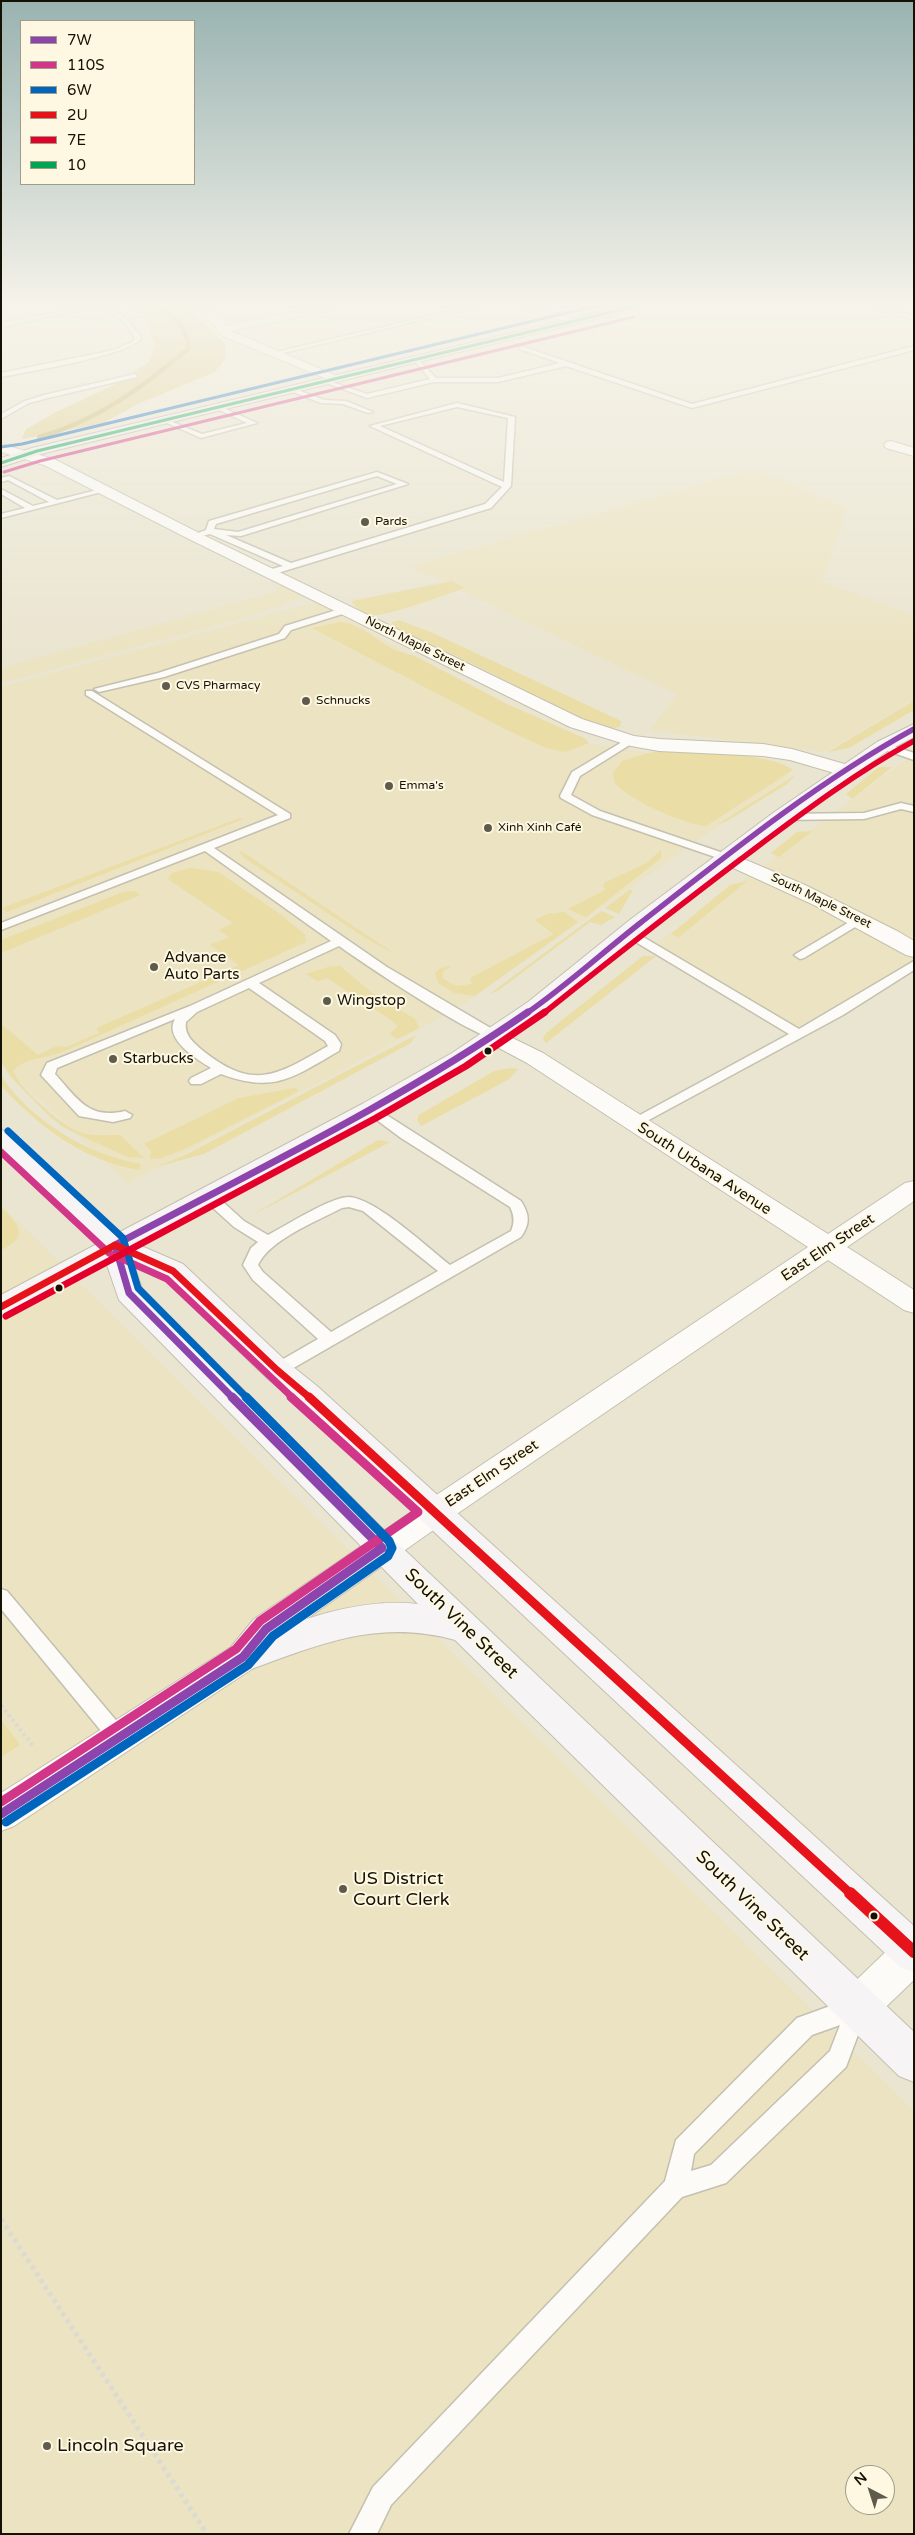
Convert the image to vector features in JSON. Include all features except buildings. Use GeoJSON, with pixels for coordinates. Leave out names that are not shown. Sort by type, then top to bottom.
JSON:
{"type":"FeatureCollection","features":[{"type":"Feature","properties":{"kind":"main road"},"geometry":{"type":"LineString","coordinates":[[1,463],[24,454],[141,425]]}},
{"type":"Feature","properties":{"kind":"main road"},"geometry":{"type":"LineString","coordinates":[[1,456],[24,454]]}},
{"type":"Feature","properties":{"kind":"main road"},"geometry":{"type":"LineString","coordinates":[[1,1308],[371,1109],[494,1036],[536,1007],[628,932],[725,857],[883,746],[914,729]]}},
{"type":"Feature","properties":{"kind":"main road"},"geometry":{"type":"LineString","coordinates":[[1,1138],[115,1246],[173,1271],[277,1370],[306,1394],[914,1953]]}},
{"type":"Feature","properties":{"kind":"main road","name":"South Vine Street"},"geometry":{"type":"LineString","coordinates":[[115,1246],[130,1293],[382,1548],[914,2061]]}},
{"type":"Feature","properties":{"kind":"main road"},"geometry":{"type":"LineString","coordinates":[[243,1657],[320,1629],[357,1620],[417,1616],[442,1620],[468,1630]]}},
{"type":"Feature","properties":{"kind":"street"},"geometry":{"type":"LineString","coordinates":[[892,445],[914,452]]}},
{"type":"Feature","properties":{"kind":"street","name":"North Maple Street"},"geometry":{"type":"LineString","coordinates":[[1,448],[49,462],[202,534],[346,610],[576,723],[631,741],[659,745],[763,750],[792,755],[848,772]]}},
{"type":"Feature","properties":{"kind":"street","name":"South Maple Street"},"geometry":{"type":"LineString","coordinates":[[725,857],[791,885],[861,920],[914,950]]}},
{"type":"Feature","properties":{"kind":"street","name":"South Urbana Avenue"},"geometry":{"type":"LineString","coordinates":[[494,1036],[535,1058],[634,1124],[914,1303]]}},
{"type":"Feature","properties":{"kind":"street","name":"East Elm Street"},"geometry":{"type":"LineString","coordinates":[[1,1814],[243,1657],[266,1629],[382,1548],[914,1190]]}},
{"type":"Feature","properties":{"kind":"street"},"geometry":{"type":"LineString","coordinates":[[858,2007],[914,1953]]}},
{"type":"Feature","properties":{"kind":"lane"},"geometry":{"type":"LineString","coordinates":[[176,425],[201,436],[248,425]]}},
{"type":"Feature","properties":{"kind":"lane"},"geometry":{"type":"LineString","coordinates":[[376,425],[373,426],[507,486]]}},
{"type":"Feature","properties":{"kind":"lane"},"geometry":{"type":"LineString","coordinates":[[271,572],[488,506],[507,486],[511,425]]}},
{"type":"Feature","properties":{"kind":"lane"},"geometry":{"type":"LineString","coordinates":[[376,474],[404,484],[238,534],[202,534],[212,523],[376,474]]}},
{"type":"Feature","properties":{"kind":"lane"},"geometry":{"type":"LineString","coordinates":[[1,480],[9,478],[57,503]]}},
{"type":"Feature","properties":{"kind":"lane"},"geometry":{"type":"LineString","coordinates":[[1,516],[105,490]]}},
{"type":"Feature","properties":{"kind":"lane"},"geometry":{"type":"LineString","coordinates":[[1,492],[32,509]]}},
{"type":"Feature","properties":{"kind":"lane"},"geometry":{"type":"LineString","coordinates":[[202,534],[291,566]]}},
{"type":"Feature","properties":{"kind":"lane"},"geometry":{"type":"LineString","coordinates":[[1,927],[286,816],[94,691],[180,669],[282,636],[288,628],[346,610]]}},
{"type":"Feature","properties":{"kind":"lane"},"geometry":{"type":"LineString","coordinates":[[631,741],[576,774],[565,796],[596,813],[725,857]]}},
{"type":"Feature","properties":{"kind":"lane"},"geometry":{"type":"LineString","coordinates":[[883,746],[914,757]]}},
{"type":"Feature","properties":{"kind":"lane"},"geometry":{"type":"LineString","coordinates":[[780,817],[864,816],[901,806],[914,809]]}},
{"type":"Feature","properties":{"kind":"lane"},"geometry":{"type":"LineString","coordinates":[[206,847],[340,941],[450,1014],[494,1036]]}},
{"type":"Feature","properties":{"kind":"lane"},"geometry":{"type":"LineString","coordinates":[[800,955],[861,920]]}},
{"type":"Feature","properties":{"kind":"lane"},"geometry":{"type":"LineString","coordinates":[[628,932],[798,1034]]}},
{"type":"Feature","properties":{"kind":"lane"},"geometry":{"type":"LineString","coordinates":[[119,1116],[84,1113],[48,1075],[52,1066],[160,1019],[193,1009],[340,941]]}},
{"type":"Feature","properties":{"kind":"lane"},"geometry":{"type":"LineString","coordinates":[[634,1124],[798,1034],[914,965]]}},
{"type":"Feature","properties":{"kind":"lane"},"geometry":{"type":"LineString","coordinates":[[193,1009],[178,1025],[179,1033],[184,1042],[220,1069],[248,1078],[266,1080],[282,1075],[334,1048],[335,1044],[330,1038],[250,983]]}},
{"type":"Feature","properties":{"kind":"lane"},"geometry":{"type":"LineString","coordinates":[[196,1081],[220,1069]]}},
{"type":"Feature","properties":{"kind":"lane"},"geometry":{"type":"LineString","coordinates":[[277,1370],[516,1234],[522,1226],[522,1214],[516,1204],[406,1135],[371,1109]]}},
{"type":"Feature","properties":{"kind":"lane"},"geometry":{"type":"LineString","coordinates":[[207,1196],[239,1224],[268,1242]]}},
{"type":"Feature","properties":{"kind":"lane"},"geometry":{"type":"LineString","coordinates":[[329,1340],[258,1276],[250,1265],[256,1252],[268,1242],[338,1204],[349,1202],[368,1208],[450,1272]]}},
{"type":"Feature","properties":{"kind":"lane"},"geometry":{"type":"LineString","coordinates":[[1,1596],[118,1737]]}},
{"type":"Feature","properties":{"kind":"lane"},"geometry":{"type":"LineString","coordinates":[[675,2188],[684,2148],[805,2026],[858,2007]]}},
{"type":"Feature","properties":{"kind":"lane"},"geometry":{"type":"LineString","coordinates":[[362,2534],[382,2496],[675,2188],[718,2174],[838,2059],[858,2007]]}},
{"type":"Feature","properties":{"kind":"path"},"geometry":{"type":"LineString","coordinates":[[1,1705],[33,1746]]}},
{"type":"Feature","properties":{"kind":"path"},"geometry":{"type":"LineString","coordinates":[[1,2219],[207,2534]]}},
{"type":"Feature","properties":{"kind":"shaded area"},"geometry":{"type":"Polygon","coordinates":[[[33,425],[91,425],[22,439],[26,429],[33,425]]]}},
{"type":"Feature","properties":{"kind":"shaded area"},"geometry":{"type":"Polygon","coordinates":[[[755,469],[848,508],[822,581],[914,616],[914,700],[825,752],[650,730],[677,694],[410,566],[755,469]]]}},
{"type":"Feature","properties":{"kind":"shaded area"},"geometry":{"type":"Polygon","coordinates":[[[452,581],[465,588],[392,612],[374,615],[358,609],[351,601],[452,581]]]}},
{"type":"Feature","properties":{"kind":"shaded area"},"geometry":{"type":"Polygon","coordinates":[[[286,585],[306,596],[254,615],[1,683],[1,668],[278,591],[273,588],[286,585]]]}},
{"type":"Feature","properties":{"kind":"shaded area"},"geometry":{"type":"Polygon","coordinates":[[[317,602],[559,739],[790,776],[453,1011],[128,1183],[1,1063],[1,687],[317,602]]]}},
{"type":"Feature","properties":{"kind":"shaded area"},"geometry":{"type":"Polygon","coordinates":[[[399,620],[433,633],[621,721],[620,727],[607,729],[576,716],[471,663],[394,628],[392,622],[399,620]]]}},
{"type":"Feature","properties":{"kind":"shaded area"},"geometry":{"type":"Polygon","coordinates":[[[339,622],[358,627],[392,648],[402,653],[413,655],[507,704],[584,738],[589,743],[566,752],[546,748],[505,729],[312,628],[339,622]]]}},
{"type":"Feature","properties":{"kind":"shaded area"},"geometry":{"type":"Polygon","coordinates":[[[914,701],[914,710],[849,748],[828,752],[914,701]]]}},
{"type":"Feature","properties":{"kind":"shaded area"},"geometry":{"type":"Polygon","coordinates":[[[652,752],[746,756],[765,759],[793,770],[706,826],[685,821],[660,811],[626,793],[616,784],[613,773],[622,761],[652,752]]]}},
{"type":"Feature","properties":{"kind":"shaded area"},"geometry":{"type":"Polygon","coordinates":[[[914,754],[914,960],[786,1034],[648,950],[914,754]]]}},
{"type":"Feature","properties":{"kind":"shaded area"},"geometry":{"type":"Polygon","coordinates":[[[879,767],[892,767],[852,799],[846,794],[879,767]]]}},
{"type":"Feature","properties":{"kind":"shaded area"},"geometry":{"type":"Polygon","coordinates":[[[795,775],[787,784],[727,821],[717,825],[795,775]]]}},
{"type":"Feature","properties":{"kind":"shaded area"},"geometry":{"type":"Polygon","coordinates":[[[240,818],[243,819],[7,912],[2,908],[240,818]]]}},
{"type":"Feature","properties":{"kind":"shaded area"},"geometry":{"type":"Polygon","coordinates":[[[812,831],[779,857],[771,853],[797,832],[812,831]]]}},
{"type":"Feature","properties":{"kind":"shaded area"},"geometry":{"type":"Polygon","coordinates":[[[661,850],[661,858],[586,917],[568,909],[605,890],[604,883],[647,863],[661,850]]]}},
{"type":"Feature","properties":{"kind":"shaded area"},"geometry":{"type":"Polygon","coordinates":[[[240,852],[395,954],[367,939],[243,857],[240,852]]]}},
{"type":"Feature","properties":{"kind":"shaded area"},"geometry":{"type":"Polygon","coordinates":[[[191,868],[218,872],[280,914],[305,935],[306,942],[65,1051],[24,1063],[13,1071],[24,1088],[44,1108],[66,1125],[85,1134],[120,1135],[144,1158],[128,1157],[65,1128],[50,1117],[12,1078],[1,1062],[1,1024],[38,1055],[57,1046],[66,1047],[99,1033],[97,1028],[239,965],[210,945],[229,937],[219,930],[233,923],[168,879],[172,873],[191,868]]]}},
{"type":"Feature","properties":{"kind":"shaded area"},"geometry":{"type":"Polygon","coordinates":[[[747,881],[679,937],[671,934],[730,885],[747,881]]]}},
{"type":"Feature","properties":{"kind":"shaded area"},"geometry":{"type":"Polygon","coordinates":[[[629,890],[633,890],[619,914],[605,908],[629,890]]]}},
{"type":"Feature","properties":{"kind":"shaded area"},"geometry":{"type":"Polygon","coordinates":[[[135,891],[140,895],[1,953],[1,940],[123,892],[135,891]]]}},
{"type":"Feature","properties":{"kind":"shaded area"},"geometry":{"type":"Polygon","coordinates":[[[601,911],[615,917],[601,925],[590,922],[499,990],[488,995],[601,911]]]}},
{"type":"Feature","properties":{"kind":"shaded area"},"geometry":{"type":"Polygon","coordinates":[[[564,912],[578,922],[475,996],[455,993],[438,983],[435,973],[439,969],[448,966],[451,967],[443,971],[442,978],[456,986],[472,984],[470,978],[554,934],[535,920],[550,913],[564,912]]]}},
{"type":"Feature","properties":{"kind":"shaded area"},"geometry":{"type":"Polygon","coordinates":[[[643,956],[656,956],[546,1043],[543,1039],[546,1033],[643,956]]]}},
{"type":"Feature","properties":{"kind":"shaded area"},"geometry":{"type":"Polygon","coordinates":[[[331,966],[340,966],[372,993],[415,1019],[419,1028],[397,1039],[390,1034],[398,1026],[390,1019],[327,978],[318,981],[306,974],[331,966]]]}},
{"type":"Feature","properties":{"kind":"shaded area"},"geometry":{"type":"Polygon","coordinates":[[[416,1035],[411,1043],[204,1154],[156,1167],[187,1154],[416,1035]]]}},
{"type":"Feature","properties":{"kind":"shaded area"},"geometry":{"type":"Polygon","coordinates":[[[511,1068],[518,1069],[508,1080],[421,1126],[417,1120],[419,1115],[494,1071],[511,1068]]]}},
{"type":"Feature","properties":{"kind":"shaded area"},"geometry":{"type":"Polygon","coordinates":[[[1,1076],[28,1107],[62,1134],[101,1153],[141,1164],[139,1170],[99,1158],[63,1140],[31,1115],[1,1086],[1,1076]]]}},
{"type":"Feature","properties":{"kind":"shaded area"},"geometry":{"type":"Polygon","coordinates":[[[295,1088],[298,1090],[297,1092],[185,1149],[161,1158],[150,1159],[151,1151],[144,1144],[239,1098],[295,1088]]]}},
{"type":"Feature","properties":{"kind":"shaded area"},"geometry":{"type":"Polygon","coordinates":[[[378,1140],[390,1142],[251,1216],[378,1140]]]}},
{"type":"Feature","properties":{"kind":"shaded area"},"geometry":{"type":"Polygon","coordinates":[[[1,1205],[914,2111],[914,2534],[1,2534],[1,1205]]]}},
{"type":"Feature","properties":{"kind":"shaded area"},"geometry":{"type":"Polygon","coordinates":[[[1,1207],[16,1224],[19,1235],[10,1245],[1,1250],[1,1207]]]}},
{"type":"Feature","properties":{"kind":"shaded area"},"geometry":{"type":"Polygon","coordinates":[[[1,1720],[20,1745],[1,1757],[1,1720]]]}},
{"type":"Feature","properties":{"kind":"waterway"},"geometry":{"type":"LineString","coordinates":[[39,437],[72,425]]}},
{"type":"Feature","properties":{"kind":"transit line","name":"6W"},"geometry":{"type":"LineString","coordinates":[[1,447],[22,444],[100,425]]}},
{"type":"Feature","properties":{"kind":"transit line","name":"10"},"geometry":{"type":"LineString","coordinates":[[1,463],[37,451],[143,425]]}},
{"type":"Feature","properties":{"kind":"transit line","name":"110S"},"geometry":{"type":"LineString","coordinates":[[4,472],[40,461],[187,425]]}},
{"type":"Feature","properties":{"kind":"transit line","name":"7W"},"geometry":{"type":"LineString","coordinates":[[1,1814],[243,1657],[266,1629],[382,1548],[129,1293],[115,1245],[371,1109],[494,1036],[536,1007],[639,924],[780,817],[883,746],[914,729]]}},
{"type":"Feature","properties":{"kind":"transit line","name":"7E"},"geometry":{"type":"LineString","coordinates":[[6,1316],[376,1118],[466,1066],[542,1015],[645,932],[786,825],[888,755],[914,741]]}},
{"type":"Feature","properties":{"kind":"transit line","name":"6W"},"geometry":{"type":"LineString","coordinates":[[6,1822],[248,1665],[273,1636],[388,1556],[392,1548],[389,1541],[138,1288],[123,1238],[8,1131]]}},
{"type":"Feature","properties":{"kind":"transit line","name":"110S"},"geometry":{"type":"LineString","coordinates":[[1,1152],[109,1253],[167,1279],[270,1377],[418,1512],[260,1621],[236,1649],[1,1802]]}},
{"type":"Feature","properties":{"kind":"transit line","name":"2U"},"geometry":{"type":"LineString","coordinates":[[1,1307],[115,1245],[173,1271],[277,1370],[306,1394],[914,1952]]}},
{"type":"Feature","properties":{"kind":"place","name":"Pards"},"geometry":{"type":"Point","coordinates":[365,522]}},
{"type":"Feature","properties":{"kind":"place","name":"CVS Pharmacy"},"geometry":{"type":"Point","coordinates":[166,686]}},
{"type":"Feature","properties":{"kind":"place","name":"Schnucks"},"geometry":{"type":"Point","coordinates":[306,701]}},
{"type":"Feature","properties":{"kind":"place","name":"Emma's"},"geometry":{"type":"Point","coordinates":[389,786]}},
{"type":"Feature","properties":{"kind":"place","name":"Xinh Xinh Café"},"geometry":{"type":"Point","coordinates":[488,828]}},
{"type":"Feature","properties":{"kind":"place","name":"Advance Auto Parts"},"geometry":{"type":"Point","coordinates":[154,967]}},
{"type":"Feature","properties":{"kind":"place","name":"Wingstop"},"geometry":{"type":"Point","coordinates":[327,1001]}},
{"type":"Feature","properties":{"kind":"place","name":"Starbucks"},"geometry":{"type":"Point","coordinates":[113,1059]}},
{"type":"Feature","properties":{"kind":"place","name":"US District Court Clerk"},"geometry":{"type":"Point","coordinates":[343,1889]}},
{"type":"Feature","properties":{"kind":"place","name":"Lincoln Square"},"geometry":{"type":"Point","coordinates":[47,2446]}}]}
